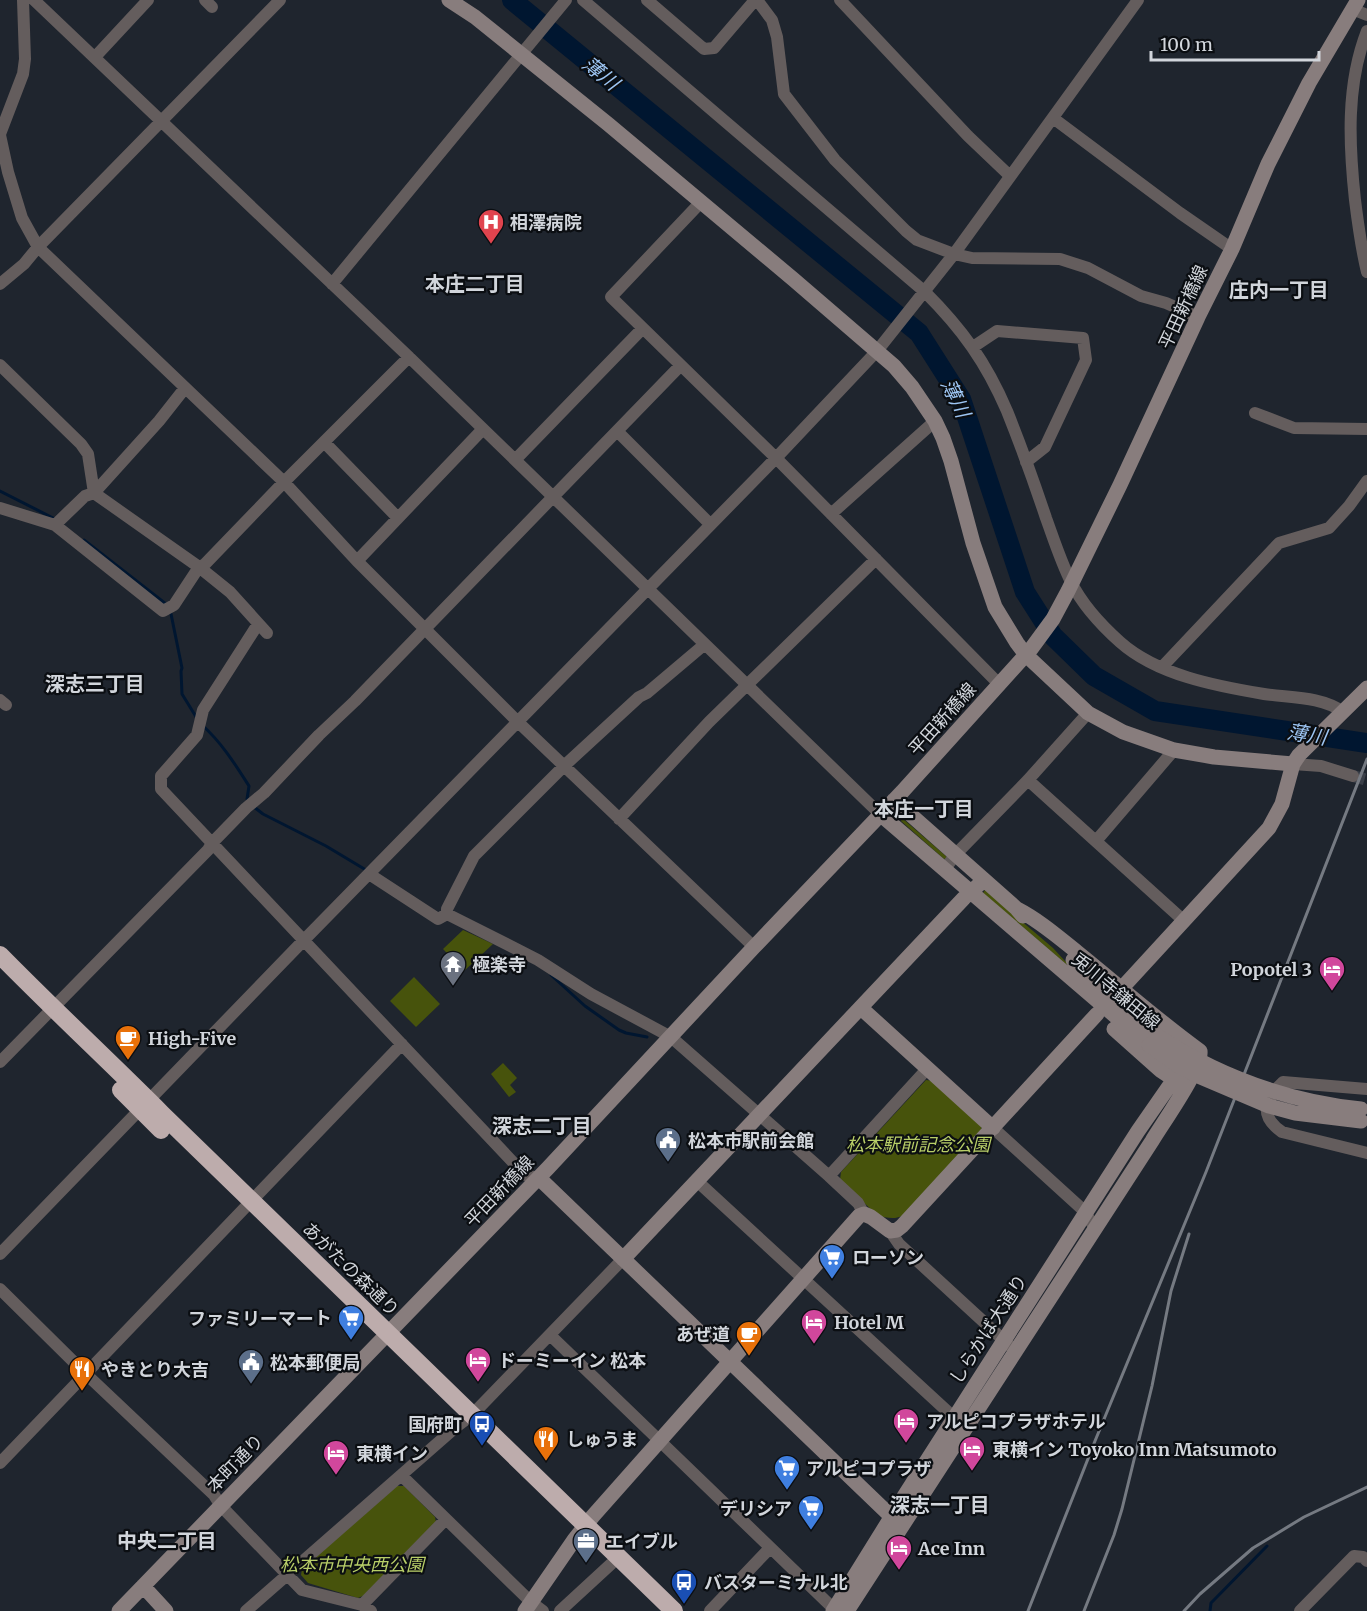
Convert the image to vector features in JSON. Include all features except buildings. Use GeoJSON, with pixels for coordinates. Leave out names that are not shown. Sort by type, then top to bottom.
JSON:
{"type":"FeatureCollection","features":[{"type":"Feature","properties":{"kind":"highway","name":"あがたの森通り"},"geometry":{"type":"LineString","coordinates":[[0,955],[49,1012]]}},
{"type":"Feature","properties":{"kind":"highway","name":"あがたの森通り"},"geometry":{"type":"LineString","coordinates":[[0,971],[49,1012],[582,1529],[675,1611]]}},
{"type":"Feature","properties":{"kind":"highway","name":"あがたの森通り"},"geometry":{"type":"LineString","coordinates":[[582,1529],[610,1564],[660,1611]]}},
{"type":"Feature","properties":{"kind":"street"},"geometry":{"type":"LineString","coordinates":[[23,0],[25,58],[23,74],[0,134],[8,172],[22,218],[38,247],[284,482],[357,561],[518,722],[754,947]]}},
{"type":"Feature","properties":{"kind":"street"},"geometry":{"type":"LineString","coordinates":[[34,0],[409,357],[880,814]]}},
{"type":"Feature","properties":{"kind":"street"},"geometry":{"type":"LineString","coordinates":[[95,57],[148,0]]}},
{"type":"Feature","properties":{"kind":"street"},"geometry":{"type":"LineString","coordinates":[[0,284],[24,264],[280,0]]}},
{"type":"Feature","properties":{"kind":"street"},"geometry":{"type":"LineString","coordinates":[[449,0],[523,51],[701,202],[880,347],[912,387],[935,421],[943,438],[973,543],[995,607],[1017,644],[1029,652],[1088,713],[1123,732],[1174,750],[1214,757],[1296,760],[1353,776]]}},
{"type":"Feature","properties":{"kind":"street"},"geometry":{"type":"LineString","coordinates":[[332,284],[566,0]]}},
{"type":"Feature","properties":{"kind":"street"},"geometry":{"type":"LineString","coordinates":[[583,0],[946,313],[982,360],[1006,409],[1070,587],[1121,643],[1162,668],[1205,681],[1264,694],[1333,705],[1342,713]]}},
{"type":"Feature","properties":{"kind":"street"},"geometry":{"type":"LineString","coordinates":[[647,0],[704,49],[714,48],[756,0],[772,20],[777,37],[784,94],[835,160],[906,231],[918,240],[954,254],[972,258],[1060,259],[1088,268],[1141,296],[1166,303],[1198,317]]}},
{"type":"Feature","properties":{"kind":"street"},"geometry":{"type":"LineString","coordinates":[[840,0],[968,136],[1010,176]]}},
{"type":"Feature","properties":{"kind":"street"},"geometry":{"type":"LineString","coordinates":[[0,1254],[776,458],[880,347],[954,254],[1138,0]]}},
{"type":"Feature","properties":{"kind":"street"},"geometry":{"type":"LineString","coordinates":[[1355,5],[1367,15]]}},
{"type":"Feature","properties":{"kind":"street","name":"平田新橋線"},"geometry":{"type":"LineString","coordinates":[[384,1337],[539,1178],[894,800],[1029,652],[1053,619],[1070,587],[1232,249],[1268,164],[1309,83],[1355,5]]}},
{"type":"Feature","properties":{"kind":"street"},"geometry":{"type":"LineString","coordinates":[[1367,31],[1353,86],[1350,123],[1356,208],[1367,272]]}},
{"type":"Feature","properties":{"kind":"street"},"geometry":{"type":"LineString","coordinates":[[1053,118],[1232,249]]}},
{"type":"Feature","properties":{"kind":"street"},"geometry":{"type":"LineString","coordinates":[[701,202],[611,297],[776,458],[1000,685]]}},
{"type":"Feature","properties":{"kind":"street"},"geometry":{"type":"LineString","coordinates":[[515,460],[642,329]]}},
{"type":"Feature","properties":{"kind":"street"},"geometry":{"type":"LineString","coordinates":[[973,347],[997,331],[1083,338],[1086,360],[1045,447],[1026,462]]}},
{"type":"Feature","properties":{"kind":"street"},"geometry":{"type":"LineString","coordinates":[[0,508],[58,522],[163,611],[171,607],[199,567],[409,357]]}},
{"type":"Feature","properties":{"kind":"street"},"geometry":{"type":"LineString","coordinates":[[0,365],[81,444],[88,454],[94,493],[199,567],[230,592],[263,628],[203,710],[196,735],[160,776],[161,789],[525,1175],[539,1178],[897,1521]]}},
{"type":"Feature","properties":{"kind":"street"},"geometry":{"type":"LineString","coordinates":[[0,1062],[680,366]]}},
{"type":"Feature","properties":{"kind":"street"},"geometry":{"type":"LineString","coordinates":[[58,522],[85,496],[94,493],[159,421],[185,388]]}},
{"type":"Feature","properties":{"kind":"street"},"geometry":{"type":"LineString","coordinates":[[1255,413],[1294,428],[1367,429]]}},
{"type":"Feature","properties":{"kind":"street"},"geometry":{"type":"LineString","coordinates":[[831,514],[935,421]]}},
{"type":"Feature","properties":{"kind":"street"},"geometry":{"type":"LineString","coordinates":[[357,561],[483,429]]}},
{"type":"Feature","properties":{"kind":"street"},"geometry":{"type":"LineString","coordinates":[[617,430],[710,524]]}},
{"type":"Feature","properties":{"kind":"street"},"geometry":{"type":"LineString","coordinates":[[324,442],[398,518]]}},
{"type":"Feature","properties":{"kind":"street"},"geometry":{"type":"LineString","coordinates":[[1162,668],[1279,543],[1329,528],[1367,481]]}},
{"type":"Feature","properties":{"kind":"street"},"geometry":{"type":"LineString","coordinates":[[619,819],[746,684],[876,559]]}},
{"type":"Feature","properties":{"kind":"street"},"geometry":{"type":"LineString","coordinates":[[371,872],[438,919],[444,916],[474,856],[564,766],[639,697],[656,686],[705,644]]}},
{"type":"Feature","properties":{"kind":"street"},"geometry":{"type":"LineString","coordinates":[[1122,988],[1269,828],[1282,804],[1296,760],[1367,688]]}},
{"type":"Feature","properties":{"kind":"street"},"geometry":{"type":"LineString","coordinates":[[945,869],[955,855],[1028,780],[1088,713]]}},
{"type":"Feature","properties":{"kind":"street"},"geometry":{"type":"LineString","coordinates":[[1096,841],[1174,750]]}},
{"type":"Feature","properties":{"kind":"street"},"geometry":{"type":"LineString","coordinates":[[1028,780],[1183,920]]}},
{"type":"Feature","properties":{"kind":"street","name":"兎川寺鎌田線"},"geometry":{"type":"LineString","coordinates":[[894,800],[1017,909],[1153,1040]]}},
{"type":"Feature","properties":{"kind":"street","name":"兎川寺鎌田線"},"geometry":{"type":"LineString","coordinates":[[880,814],[1012,928],[1153,1040],[1250,1084],[1294,1098],[1364,1115]]}},
{"type":"Feature","properties":{"kind":"street"},"geometry":{"type":"LineString","coordinates":[[246,1611],[467,1419],[550,1335],[983,880]]}},
{"type":"Feature","properties":{"kind":"street"},"geometry":{"type":"LineString","coordinates":[[1017,909],[1046,927],[1174,1033],[1200,1051],[1201,1056],[1165,1105]]}},
{"type":"Feature","properties":{"kind":"street"},"geometry":{"type":"LineString","coordinates":[[444,916],[538,960],[591,993],[671,1037],[829,1176],[858,1203],[864,1214],[890,1231],[899,1244],[1010,1345]]}},
{"type":"Feature","properties":{"kind":"street"},"geometry":{"type":"LineString","coordinates":[[1012,928],[1034,954],[1097,1014],[1160,1070],[1180,1083]]}},
{"type":"Feature","properties":{"kind":"street"},"geometry":{"type":"LineString","coordinates":[[861,1008],[1086,1214],[1095,1228]]}},
{"type":"Feature","properties":{"kind":"street"},"geometry":{"type":"LineString","coordinates":[[890,1231],[903,1226],[1097,1014]]}},
{"type":"Feature","properties":{"kind":"street"},"geometry":{"type":"LineString","coordinates":[[0,1463],[402,1044]]}},
{"type":"Feature","properties":{"kind":"street"},"geometry":{"type":"LineString","coordinates":[[829,1176],[927,1069]]}},
{"type":"Feature","properties":{"kind":"street"},"geometry":{"type":"LineString","coordinates":[[1367,1089],[1283,1082],[1268,1098],[1266,1110],[1272,1125],[1282,1132],[1367,1153]]}},
{"type":"Feature","properties":{"kind":"street","name":"しらかば大通り"},"geometry":{"type":"LineString","coordinates":[[838,1610],[1010,1345],[1086,1214],[1165,1105]]}},
{"type":"Feature","properties":{"kind":"street","name":"しらかば大通り"},"geometry":{"type":"LineString","coordinates":[[1010,1345],[1095,1228],[1165,1105]]}},
{"type":"Feature","properties":{"kind":"street"},"geometry":{"type":"LineString","coordinates":[[697,1181],[960,1423]]}},
{"type":"Feature","properties":{"kind":"street"},"geometry":{"type":"LineString","coordinates":[[402,1476],[533,1608],[582,1529],[803,1278],[859,1216],[864,1214]]}},
{"type":"Feature","properties":{"kind":"street"},"geometry":{"type":"LineString","coordinates":[[0,1289],[214,1495],[221,1506],[302,1590],[366,1608],[446,1519]]}},
{"type":"Feature","properties":{"kind":"street"},"geometry":{"type":"LineString","coordinates":[[550,1335],[770,1548],[838,1610]]}},
{"type":"Feature","properties":{"kind":"street","name":"本町通り"},"geometry":{"type":"LineString","coordinates":[[119,1611],[384,1337]]}},
{"type":"Feature","properties":{"kind":"street"},"geometry":{"type":"LineString","coordinates":[[710,1611],[770,1548]]}},
{"type":"Feature","properties":{"kind":"street"},"geometry":{"type":"LineString","coordinates":[[1300,1611],[1354,1556],[1363,1557],[1367,1561]]}},
{"type":"Feature","properties":{"kind":"street"},"geometry":{"type":"LineString","coordinates":[[560,1611],[610,1564]]}},
{"type":"Feature","properties":{"kind":"street"},"geometry":{"type":"LineString","coordinates":[[143,1586],[166,1611]]}},
{"type":"Feature","properties":{"kind":"green space"},"geometry":{"type":"Polygon","coordinates":[[[902,818],[947,858],[944,859],[901,821],[902,818]]]}},
{"type":"Feature","properties":{"kind":"green space"},"geometry":{"type":"Polygon","coordinates":[[[985,890],[1053,948],[1095,989],[983,893],[985,890]]]}},
{"type":"Feature","properties":{"kind":"green space"},"geometry":{"type":"Polygon","coordinates":[[[463,930],[493,944],[464,971],[443,949],[463,930]]]}},
{"type":"Feature","properties":{"kind":"green space"},"geometry":{"type":"Polygon","coordinates":[[[414,977],[440,1004],[416,1027],[390,1001],[414,977]]]}},
{"type":"Feature","properties":{"kind":"green space"},"geometry":{"type":"Polygon","coordinates":[[[503,1063],[517,1078],[510,1085],[516,1092],[509,1097],[491,1074],[503,1063]]]}},
{"type":"Feature","properties":{"kind":"green space","name":"松本駅前記念公園"},"geometry":{"type":"Polygon","coordinates":[[[926,1080],[933,1081],[981,1124],[982,1132],[904,1215],[891,1218],[877,1215],[840,1180],[841,1172],[926,1080]]]}},
{"type":"Feature","properties":{"kind":"green space","name":"松本市中央西公園"},"geometry":{"type":"Polygon","coordinates":[[[397,1486],[404,1486],[435,1517],[436,1522],[365,1595],[358,1598],[308,1583],[301,1575],[302,1569],[397,1486]]]}},
{"type":"Feature","properties":{"kind":"waterway","name":"薄川"},"geometry":{"type":"LineString","coordinates":[[512,0],[919,333],[961,399],[1025,592],[1053,636],[1094,676],[1155,711],[1367,743]]}},
{"type":"Feature","properties":{"kind":"waterway"},"geometry":{"type":"LineString","coordinates":[[0,491],[57,520]]}},
{"type":"Feature","properties":{"kind":"waterway"},"geometry":{"type":"LineString","coordinates":[[84,540],[166,604]]}},
{"type":"Feature","properties":{"kind":"waterway"},"geometry":{"type":"LineString","coordinates":[[170,609],[182,668],[182,694],[198,720]]}},
{"type":"Feature","properties":{"kind":"waterway"},"geometry":{"type":"LineString","coordinates":[[202,725],[222,746],[249,786],[247,799],[250,802]]}},
{"type":"Feature","properties":{"kind":"waterway"},"geometry":{"type":"LineString","coordinates":[[254,807],[366,870]]}},
{"type":"Feature","properties":{"kind":"waterway"},"geometry":{"type":"LineString","coordinates":[[551,975],[585,1006],[619,1030],[647,1037]]}},
{"type":"Feature","properties":{"kind":"waterway"},"geometry":{"type":"LineString","coordinates":[[1210,1611],[1211,1603],[1267,1546]]}},
{"type":"Feature","properties":{"kind":"tunnel"},"geometry":{"type":"LineString","coordinates":[[1353,776],[1367,780]]}},
{"type":"Feature","properties":{"kind":"railway"},"geometry":{"type":"LineString","coordinates":[[1028,1611],[1206,1172],[1367,759]]}},
{"type":"Feature","properties":{"kind":"railway"},"geometry":{"type":"LineString","coordinates":[[1084,1611],[1122,1509],[1152,1386],[1171,1291],[1189,1234]]}},
{"type":"Feature","properties":{"kind":"railway"},"geometry":{"type":"LineString","coordinates":[[1184,1611],[1253,1548],[1304,1517],[1367,1487]]}},
{"type":"Feature","properties":{"kind":"place","name":"相澤病院"},"geometry":{"type":"Point","coordinates":[491,245]}},
{"type":"Feature","properties":{"kind":"place","name":"極楽寺"},"geometry":{"type":"Point","coordinates":[453,987]}},
{"type":"Feature","properties":{"kind":"place","name":"Popotel 3"},"geometry":{"type":"Point","coordinates":[1332,992]}},
{"type":"Feature","properties":{"kind":"place","name":"High-Five"},"geometry":{"type":"Point","coordinates":[128,1061]}},
{"type":"Feature","properties":{"kind":"place","name":"松本市駅前会館"},"geometry":{"type":"Point","coordinates":[668,1163]}},
{"type":"Feature","properties":{"kind":"place","name":"ローソン"},"geometry":{"type":"Point","coordinates":[832,1280]}},
{"type":"Feature","properties":{"kind":"place","name":"ファミリーマート"},"geometry":{"type":"Point","coordinates":[351,1341]}},
{"type":"Feature","properties":{"kind":"place","name":"Hotel M"},"geometry":{"type":"Point","coordinates":[814,1345]}},
{"type":"Feature","properties":{"kind":"place","name":"あぜ道"},"geometry":{"type":"Point","coordinates":[749,1357]}},
{"type":"Feature","properties":{"kind":"place","name":"ドーミーイン 松本"},"geometry":{"type":"Point","coordinates":[478,1383]}},
{"type":"Feature","properties":{"kind":"place","name":"松本郵便局"},"geometry":{"type":"Point","coordinates":[251,1385]}},
{"type":"Feature","properties":{"kind":"place","name":"やきとり大吉"},"geometry":{"type":"Point","coordinates":[82,1392]}},
{"type":"Feature","properties":{"kind":"place","name":"アルピコプラザホテル"},"geometry":{"type":"Point","coordinates":[906,1444]}},
{"type":"Feature","properties":{"kind":"place","name":"国府町"},"geometry":{"type":"Point","coordinates":[482,1447]}},
{"type":"Feature","properties":{"kind":"place","name":"しゅうま"},"geometry":{"type":"Point","coordinates":[546,1462]}},
{"type":"Feature","properties":{"kind":"place","name":"東横イン Toyoko Inn Matsumoto"},"geometry":{"type":"Point","coordinates":[972,1472]}},
{"type":"Feature","properties":{"kind":"place","name":"東横イン"},"geometry":{"type":"Point","coordinates":[336,1476]}},
{"type":"Feature","properties":{"kind":"place","name":"アルピコプラザ"},"geometry":{"type":"Point","coordinates":[787,1491]}},
{"type":"Feature","properties":{"kind":"place","name":"デリシア"},"geometry":{"type":"Point","coordinates":[811,1531]}},
{"type":"Feature","properties":{"kind":"place","name":"エイブル"},"geometry":{"type":"Point","coordinates":[586,1564]}},
{"type":"Feature","properties":{"kind":"place","name":"Ace Inn"},"geometry":{"type":"Point","coordinates":[899,1571]}},
{"type":"Feature","properties":{"kind":"place","name":"バスターミナル北"},"geometry":{"type":"Point","coordinates":[684,1605]}},
{"type":"Feature","properties":{"kind":"district","name":"本庄二丁目"},"geometry":{"type":"Point","coordinates":[475,283]}},
{"type":"Feature","properties":{"kind":"district","name":"庄内一丁目"},"geometry":{"type":"Point","coordinates":[1279,289]}},
{"type":"Feature","properties":{"kind":"district","name":"深志三丁目"},"geometry":{"type":"Point","coordinates":[95,683]}},
{"type":"Feature","properties":{"kind":"district","name":"本庄一丁目"},"geometry":{"type":"Point","coordinates":[924,808]}},
{"type":"Feature","properties":{"kind":"district","name":"深志二丁目"},"geometry":{"type":"Point","coordinates":[542,1125]}},
{"type":"Feature","properties":{"kind":"district","name":"深志一丁目"},"geometry":{"type":"Point","coordinates":[940,1504]}},
{"type":"Feature","properties":{"kind":"district","name":"中央二丁目"},"geometry":{"type":"Point","coordinates":[167,1540]}}]}
